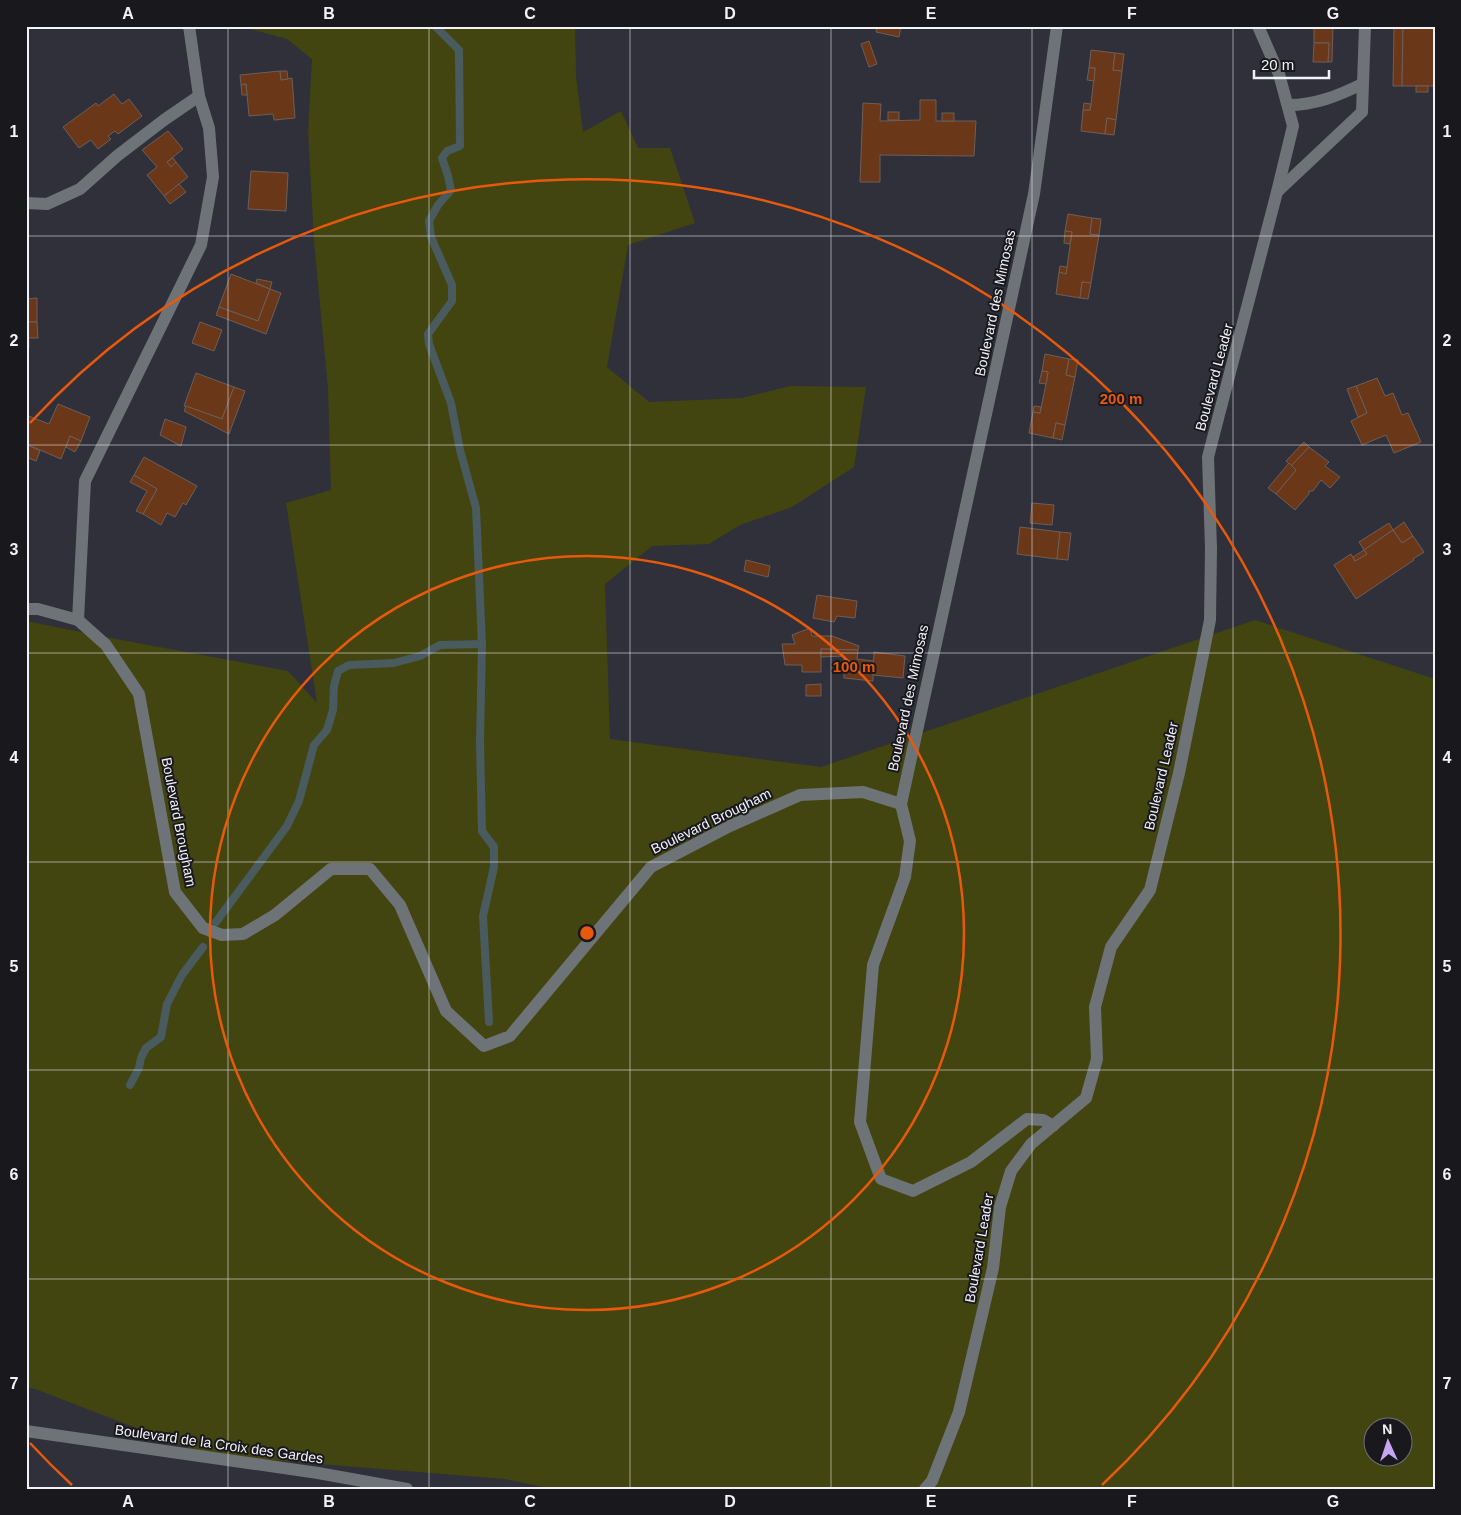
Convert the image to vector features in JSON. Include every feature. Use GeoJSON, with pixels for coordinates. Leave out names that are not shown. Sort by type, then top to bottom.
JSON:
{"type":"FeatureCollection","features":[{"type":"Feature","properties":{"kind":"street"},"geometry":{"type":"LineString","coordinates":[[78,620],[85,481],[201,245],[213,177],[209,128],[199,96],[189,26]]}},
{"type":"Feature","properties":{"kind":"street","name":"Boulevard des Mimosas"},"geometry":{"type":"LineString","coordinates":[[1053,1126],[1043,1120],[1027,1120],[971,1162],[913,1191],[880,1179],[860,1122],[873,966],[905,877],[910,841],[900,804],[1034,194],[1057,26]]}},
{"type":"Feature","properties":{"kind":"street","name":"Boulevard Leader"},"geometry":{"type":"LineString","coordinates":[[926,1489],[932,1481],[959,1412],[993,1268],[1000,1207],[1011,1171],[1031,1144],[1086,1098],[1096,1059],[1095,1007],[1110,947],[1150,890],[1179,773],[1210,620],[1211,548],[1208,457],[1293,126],[1280,74],[1258,26]]}},
{"type":"Feature","properties":{"kind":"street"},"geometry":{"type":"LineString","coordinates":[[1277,192],[1362,112],[1365,26]]}},
{"type":"Feature","properties":{"kind":"street"},"geometry":{"type":"LineString","coordinates":[[1288,105],[1304,105],[1339,96],[1362,84]]}},
{"type":"Feature","properties":{"kind":"street"},"geometry":{"type":"LineString","coordinates":[[26,203],[47,204],[80,189],[117,156],[199,96]]}},
{"type":"Feature","properties":{"kind":"street","name":"Boulevard Brougham"},"geometry":{"type":"LineString","coordinates":[[26,609],[38,609],[78,620],[106,645],[139,694],[175,892],[202,928],[222,935],[243,934],[275,915],[331,869],[370,869],[400,905],[446,1010],[484,1046],[510,1036],[651,867],[730,826],[800,795],[863,792],[900,804]]}},
{"type":"Feature","properties":{"kind":"street","name":"Boulevard de la Croix des Gardes"},"geometry":{"type":"LineString","coordinates":[[26,1431],[318,1473],[407,1489]]}},
{"type":"Feature","properties":{"kind":"shaded area"},"geometry":{"type":"Polygon","coordinates":[[[251,26],[575,26],[576,76],[583,132],[621,111],[638,148],[670,148],[695,223],[628,245],[607,367],[649,402],[742,398],[790,386],[866,387],[854,467],[792,507],[740,525],[709,544],[652,546],[605,584],[610,739],[821,767],[1255,620],[1435,679],[1435,1489],[553,1489],[505,1479],[207,1455],[26,1387],[26,621],[288,671],[317,703],[286,503],[331,490],[328,389],[314,241],[308,131],[312,59],[287,39],[250,29],[251,26]]]}},
{"type":"Feature","properties":{"kind":"building"},"geometry":{"type":"Polygon","coordinates":[[[877,26],[901,26],[899,37],[876,32],[877,26]]]}},
{"type":"Feature","properties":{"kind":"building"},"geometry":{"type":"Polygon","coordinates":[[[1394,26],[1403,26],[1402,86],[1393,86],[1394,26]]]}},
{"type":"Feature","properties":{"kind":"building"},"geometry":{"type":"Polygon","coordinates":[[[1403,26],[1435,26],[1435,86],[1402,86],[1403,26]]]}},
{"type":"Feature","properties":{"kind":"building"},"geometry":{"type":"Polygon","coordinates":[[[1314,27],[1333,27],[1332,62],[1328,62],[1329,43],[1314,43],[1314,27]]]}},
{"type":"Feature","properties":{"kind":"building"},"geometry":{"type":"Polygon","coordinates":[[[869,41],[877,64],[869,67],[861,44],[869,41]]]}},
{"type":"Feature","properties":{"kind":"building"},"geometry":{"type":"Polygon","coordinates":[[[1314,43],[1329,43],[1328,62],[1313,62],[1314,43]]]}},
{"type":"Feature","properties":{"kind":"building"},"geometry":{"type":"Polygon","coordinates":[[[1091,50],[1115,53],[1113,70],[1122,71],[1116,120],[1107,118],[1105,134],[1081,131],[1083,110],[1090,110],[1091,104],[1095,68],[1089,68],[1091,50]]]}},
{"type":"Feature","properties":{"kind":"building"},"geometry":{"type":"Polygon","coordinates":[[[1115,53],[1124,54],[1122,71],[1113,70],[1115,53]]]}},
{"type":"Feature","properties":{"kind":"building"},"geometry":{"type":"Polygon","coordinates":[[[1089,68],[1095,68],[1094,81],[1087,80],[1089,68]]]}},
{"type":"Feature","properties":{"kind":"building"},"geometry":{"type":"Polygon","coordinates":[[[280,71],[281,80],[292,78],[295,118],[274,120],[273,114],[249,116],[246,84],[241,85],[240,75],[280,71]]]}},
{"type":"Feature","properties":{"kind":"building"},"geometry":{"type":"Polygon","coordinates":[[[280,71],[287,71],[288,79],[281,80],[280,71]]]}},
{"type":"Feature","properties":{"kind":"building"},"geometry":{"type":"Polygon","coordinates":[[[246,84],[247,95],[242,95],[241,85],[246,84]]]}},
{"type":"Feature","properties":{"kind":"building"},"geometry":{"type":"Polygon","coordinates":[[[1416,86],[1428,86],[1428,92],[1416,92],[1416,86]]]}},
{"type":"Feature","properties":{"kind":"building"},"geometry":{"type":"Polygon","coordinates":[[[114,94],[122,104],[129,99],[142,116],[118,134],[115,131],[108,136],[111,139],[98,149],[91,140],[79,148],[63,127],[96,103],[98,106],[114,94]]]}},
{"type":"Feature","properties":{"kind":"building"},"geometry":{"type":"Polygon","coordinates":[[[920,100],[936,100],[936,121],[976,121],[974,156],[880,155],[880,182],[860,182],[863,103],[881,104],[880,121],[920,120],[920,100]]]}},
{"type":"Feature","properties":{"kind":"building"},"geometry":{"type":"Polygon","coordinates":[[[1084,103],[1091,104],[1090,110],[1083,110],[1084,103]]]}},
{"type":"Feature","properties":{"kind":"building"},"geometry":{"type":"Polygon","coordinates":[[[888,112],[899,112],[899,120],[888,120],[888,112]]]}},
{"type":"Feature","properties":{"kind":"building"},"geometry":{"type":"Polygon","coordinates":[[[942,113],[954,113],[954,121],[942,121],[942,113]]]}},
{"type":"Feature","properties":{"kind":"building"},"geometry":{"type":"Polygon","coordinates":[[[1107,118],[1116,120],[1114,135],[1105,134],[1107,118]]]}},
{"type":"Feature","properties":{"kind":"building"},"geometry":{"type":"Polygon","coordinates":[[[168,131],[183,149],[167,162],[171,167],[176,162],[188,177],[164,196],[147,175],[157,167],[142,150],[168,131]]]}},
{"type":"Feature","properties":{"kind":"building"},"geometry":{"type":"Polygon","coordinates":[[[173,158],[176,162],[171,167],[167,162],[173,158]]]}},
{"type":"Feature","properties":{"kind":"building"},"geometry":{"type":"Polygon","coordinates":[[[251,171],[288,173],[286,211],[248,209],[251,171]]]}},
{"type":"Feature","properties":{"kind":"building"},"geometry":{"type":"Polygon","coordinates":[[[179,184],[186,192],[170,204],[164,196],[179,184]]]}},
{"type":"Feature","properties":{"kind":"building"},"geometry":{"type":"Polygon","coordinates":[[[1068,214],[1092,218],[1090,234],[1099,235],[1091,283],[1082,282],[1080,298],[1056,294],[1059,272],[1066,274],[1072,232],[1065,231],[1068,214]]]}},
{"type":"Feature","properties":{"kind":"building"},"geometry":{"type":"Polygon","coordinates":[[[1092,218],[1101,219],[1099,235],[1090,234],[1092,218]]]}},
{"type":"Feature","properties":{"kind":"building"},"geometry":{"type":"Polygon","coordinates":[[[1065,231],[1072,232],[1070,244],[1064,243],[1065,231]]]}},
{"type":"Feature","properties":{"kind":"building"},"geometry":{"type":"Polygon","coordinates":[[[1060,266],[1067,267],[1066,274],[1059,272],[1060,266]]]}},
{"type":"Feature","properties":{"kind":"building"},"geometry":{"type":"Polygon","coordinates":[[[231,274],[270,289],[258,321],[219,307],[231,274]]]}},
{"type":"Feature","properties":{"kind":"building"},"geometry":{"type":"Polygon","coordinates":[[[257,279],[272,282],[270,289],[256,283],[257,279]]]}},
{"type":"Feature","properties":{"kind":"building"},"geometry":{"type":"Polygon","coordinates":[[[1082,282],[1091,283],[1088,299],[1080,298],[1082,282]]]}},
{"type":"Feature","properties":{"kind":"building"},"geometry":{"type":"Polygon","coordinates":[[[270,289],[281,293],[266,334],[216,315],[219,307],[258,321],[270,289]]]}},
{"type":"Feature","properties":{"kind":"building"},"geometry":{"type":"Polygon","coordinates":[[[37,298],[37,322],[28,322],[29,348],[26,348],[26,299],[37,298]]]}},
{"type":"Feature","properties":{"kind":"building"},"geometry":{"type":"Polygon","coordinates":[[[28,322],[37,322],[38,338],[28,338],[28,322]]]}},
{"type":"Feature","properties":{"kind":"building"},"geometry":{"type":"Polygon","coordinates":[[[200,322],[222,330],[214,351],[192,343],[200,322]]]}},
{"type":"Feature","properties":{"kind":"building"},"geometry":{"type":"Polygon","coordinates":[[[1045,354],[1069,359],[1066,375],[1075,377],[1065,425],[1056,423],[1053,438],[1029,433],[1033,412],[1040,413],[1046,384],[1048,372],[1042,371],[1045,354]]]}},
{"type":"Feature","properties":{"kind":"building"},"geometry":{"type":"Polygon","coordinates":[[[1069,359],[1078,360],[1075,377],[1066,375],[1069,359]]]}},
{"type":"Feature","properties":{"kind":"building"},"geometry":{"type":"Polygon","coordinates":[[[1042,371],[1048,372],[1046,384],[1039,383],[1042,371]]]}},
{"type":"Feature","properties":{"kind":"building"},"geometry":{"type":"Polygon","coordinates":[[[196,373],[234,387],[222,419],[184,406],[196,373]]]}},
{"type":"Feature","properties":{"kind":"building"},"geometry":{"type":"Polygon","coordinates":[[[1377,378],[1385,396],[1393,393],[1402,415],[1408,413],[1421,442],[1394,453],[1386,435],[1362,445],[1351,421],[1367,413],[1356,386],[1377,378]]]}},
{"type":"Feature","properties":{"kind":"building"},"geometry":{"type":"Polygon","coordinates":[[[1356,386],[1367,413],[1358,417],[1347,389],[1356,386]]]}},
{"type":"Feature","properties":{"kind":"building"},"geometry":{"type":"Polygon","coordinates":[[[234,387],[245,391],[229,434],[184,411],[186,406],[222,419],[234,387]]]}},
{"type":"Feature","properties":{"kind":"building"},"geometry":{"type":"Polygon","coordinates":[[[58,404],[90,417],[81,441],[70,436],[61,459],[26,444],[26,415],[49,424],[58,404]]]}},
{"type":"Feature","properties":{"kind":"building"},"geometry":{"type":"Polygon","coordinates":[[[1034,406],[1041,407],[1040,413],[1033,412],[1034,406]]]}},
{"type":"Feature","properties":{"kind":"building"},"geometry":{"type":"Polygon","coordinates":[[[165,419],[186,427],[181,446],[160,435],[165,419]]]}},
{"type":"Feature","properties":{"kind":"building"},"geometry":{"type":"Polygon","coordinates":[[[1056,423],[1065,425],[1062,440],[1053,438],[1056,423]]]}},
{"type":"Feature","properties":{"kind":"building"},"geometry":{"type":"Polygon","coordinates":[[[70,436],[81,441],[75,452],[66,447],[70,436]]]}},
{"type":"Feature","properties":{"kind":"building"},"geometry":{"type":"Polygon","coordinates":[[[1304,442],[1309,447],[1291,466],[1286,461],[1304,442]]]}},
{"type":"Feature","properties":{"kind":"building"},"geometry":{"type":"Polygon","coordinates":[[[26,444],[40,451],[36,461],[26,457],[26,444]]]}},
{"type":"Feature","properties":{"kind":"building"},"geometry":{"type":"Polygon","coordinates":[[[1309,447],[1329,462],[1325,466],[1340,477],[1330,488],[1321,480],[1313,491],[1309,491],[1309,494],[1295,510],[1276,494],[1296,470],[1291,466],[1309,447]]]}},
{"type":"Feature","properties":{"kind":"building"},"geometry":{"type":"Polygon","coordinates":[[[144,457],[197,486],[186,505],[183,503],[175,517],[167,513],[161,525],[143,514],[157,489],[134,475],[144,457]]]}},
{"type":"Feature","properties":{"kind":"building"},"geometry":{"type":"Polygon","coordinates":[[[1289,463],[1296,470],[1276,494],[1268,488],[1289,463]]]}},
{"type":"Feature","properties":{"kind":"building"},"geometry":{"type":"Polygon","coordinates":[[[134,475],[157,489],[143,514],[136,511],[147,491],[130,482],[134,475]]]}},
{"type":"Feature","properties":{"kind":"building"},"geometry":{"type":"Polygon","coordinates":[[[1032,503],[1054,505],[1052,525],[1030,523],[1032,503]]]}},
{"type":"Feature","properties":{"kind":"building"},"geometry":{"type":"Polygon","coordinates":[[[1404,522],[1413,536],[1402,543],[1393,530],[1404,522]]]}},
{"type":"Feature","properties":{"kind":"building"},"geometry":{"type":"Polygon","coordinates":[[[1389,523],[1393,530],[1364,550],[1359,542],[1389,523]]]}},
{"type":"Feature","properties":{"kind":"building"},"geometry":{"type":"Polygon","coordinates":[[[1020,527],[1060,532],[1057,559],[1017,554],[1020,527]]]}},
{"type":"Feature","properties":{"kind":"building"},"geometry":{"type":"Polygon","coordinates":[[[1393,530],[1402,543],[1413,536],[1424,552],[1356,599],[1334,565],[1351,554],[1355,561],[1367,554],[1364,550],[1393,530]]]}},
{"type":"Feature","properties":{"kind":"building"},"geometry":{"type":"Polygon","coordinates":[[[1060,532],[1071,533],[1068,560],[1057,559],[1060,532]]]}},
{"type":"Feature","properties":{"kind":"building"},"geometry":{"type":"Polygon","coordinates":[[[1364,550],[1367,554],[1355,561],[1353,557],[1364,550]]]}},
{"type":"Feature","properties":{"kind":"building"},"geometry":{"type":"Polygon","coordinates":[[[746,560],[770,566],[768,577],[744,571],[746,560]]]}},
{"type":"Feature","properties":{"kind":"building"},"geometry":{"type":"Polygon","coordinates":[[[817,595],[857,601],[855,618],[837,616],[834,622],[813,618],[817,595]]]}},
{"type":"Feature","properties":{"kind":"building"},"geometry":{"type":"Polygon","coordinates":[[[810,628],[812,636],[832,636],[859,646],[858,650],[821,649],[821,672],[802,672],[802,665],[785,665],[782,644],[795,644],[792,635],[810,628]]]}},
{"type":"Feature","properties":{"kind":"building"},"geometry":{"type":"Polygon","coordinates":[[[821,649],[858,650],[857,659],[873,661],[873,681],[844,678],[844,656],[821,657],[821,649]]]}},
{"type":"Feature","properties":{"kind":"building"},"geometry":{"type":"Polygon","coordinates":[[[874,652],[905,656],[903,678],[873,675],[874,652]]]}},
{"type":"Feature","properties":{"kind":"building"},"geometry":{"type":"Polygon","coordinates":[[[821,684],[821,696],[806,696],[806,685],[821,684]]]}},
{"type":"Feature","properties":{"kind":"waterway"},"geometry":{"type":"LineString","coordinates":[[435,26],[459,50],[460,146],[447,151],[442,158],[451,190],[438,205],[429,221],[431,237],[452,285],[452,301],[428,334],[429,344],[451,403],[460,450],[476,508],[482,644],[480,742],[482,831],[494,847],[494,867],[483,916],[489,1022]]}},
{"type":"Feature","properties":{"kind":"waterway"},"geometry":{"type":"LineString","coordinates":[[216,922],[287,826],[299,801],[314,745],[327,730],[333,710],[334,686],[338,671],[349,665],[394,663],[420,656],[440,645],[482,644]]}},
{"type":"Feature","properties":{"kind":"waterway"},"geometry":{"type":"LineString","coordinates":[[130,1085],[139,1068],[146,1048],[161,1037],[167,1004],[182,975],[203,947]]}}]}
